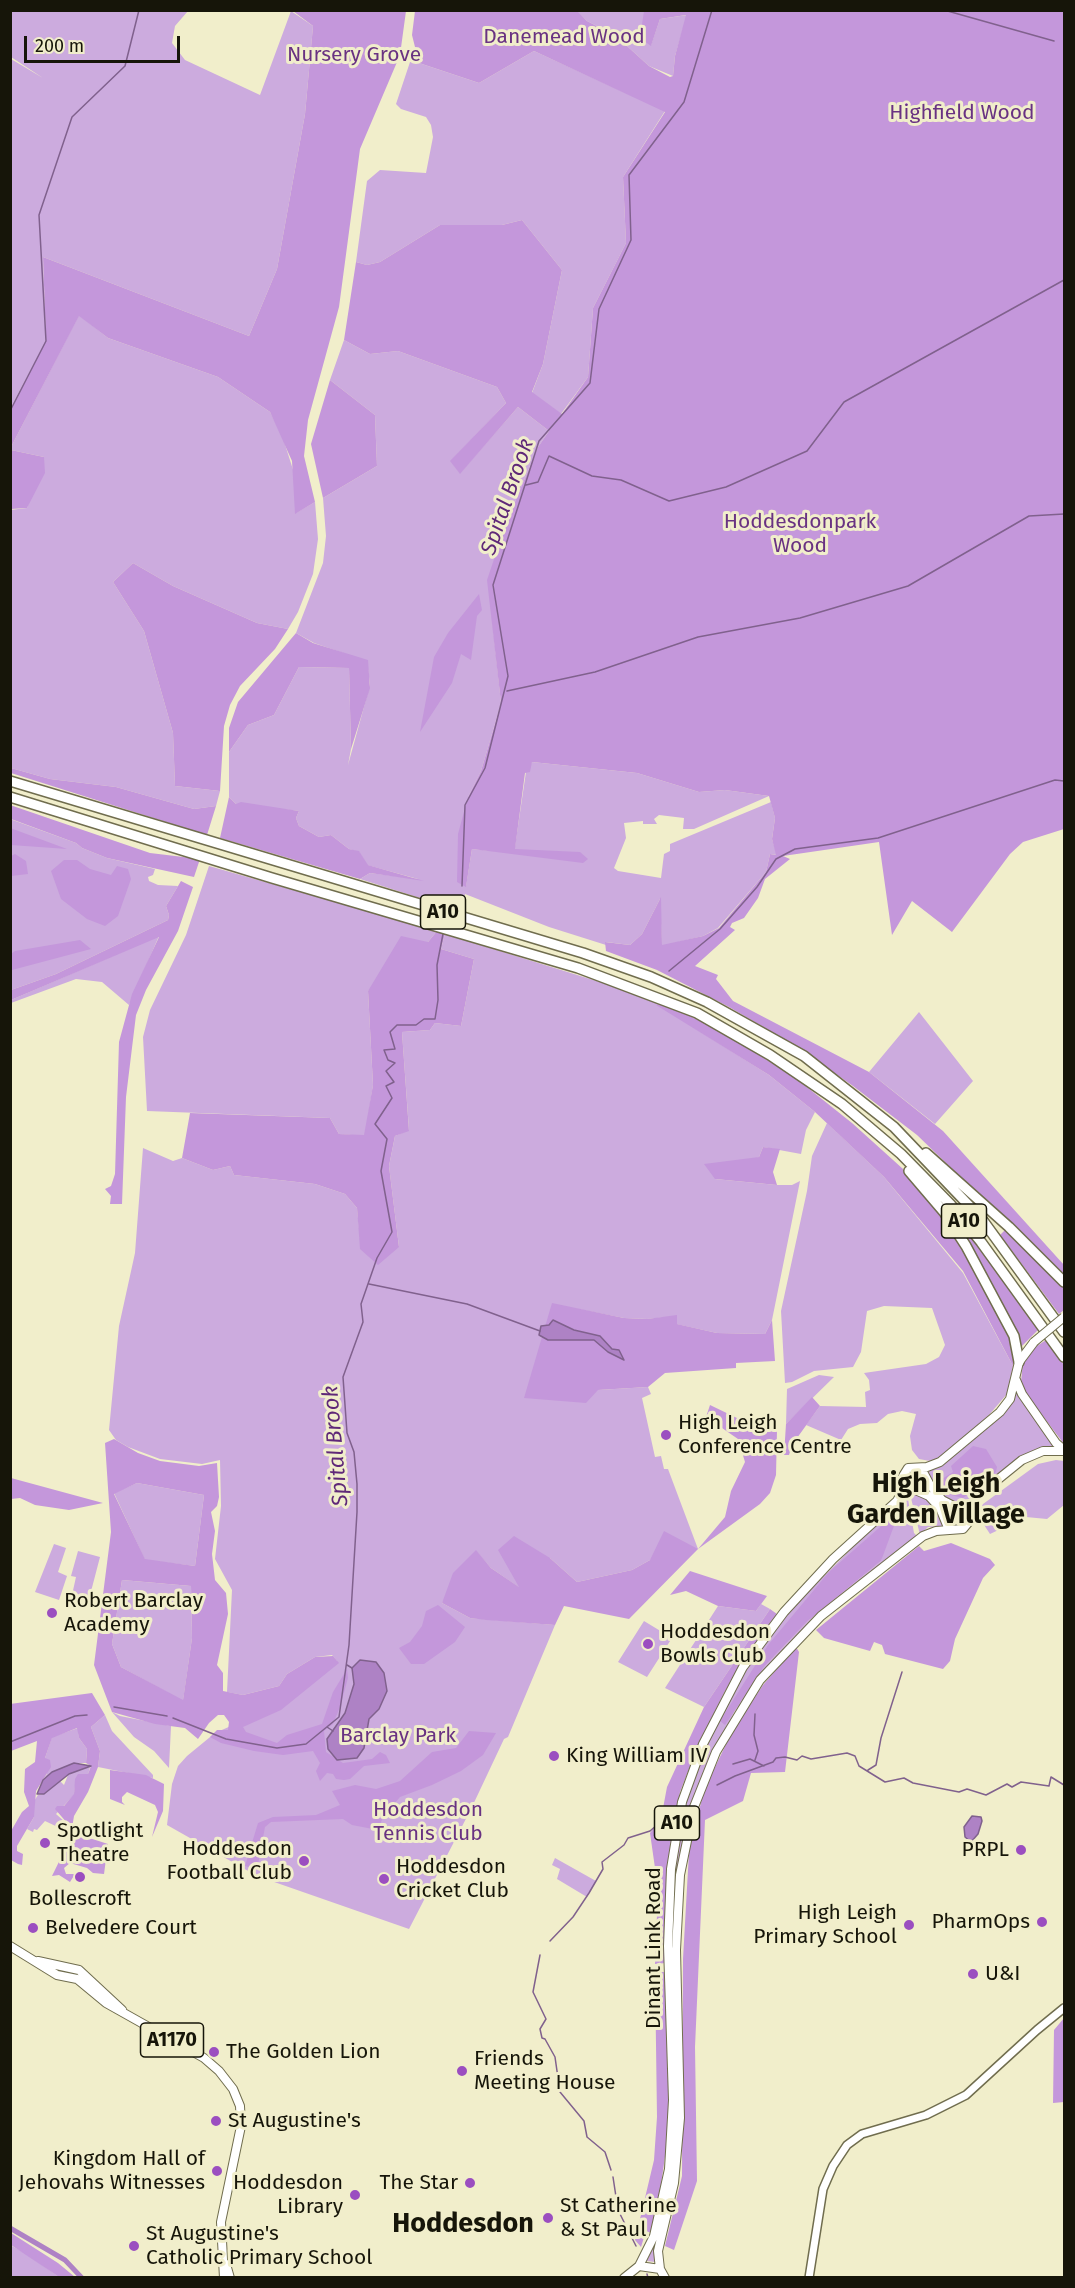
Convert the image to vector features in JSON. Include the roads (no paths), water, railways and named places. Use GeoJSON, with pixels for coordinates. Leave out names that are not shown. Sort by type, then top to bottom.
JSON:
{"type":"FeatureCollection","features":[{"type":"Feature","properties":{"kind":"highway","name":"A10"},"geometry":{"type":"LineString","coordinates":[[10,781],[583,953],[651,977],[707,1002],[804,1056],[894,1127],[981,1218],[1065,1332]]}},
{"type":"Feature","properties":{"kind":"highway","name":"A10"},"geometry":{"type":"LineString","coordinates":[[10,797],[272,878],[578,968],[645,991],[696,1013],[746,1040],[843,1104],[901,1154],[951,1206],[1005,1273],[1065,1357]]}},
{"type":"Feature","properties":{"kind":"highway"},"geometry":{"type":"LineString","coordinates":[[843,1104],[925,1187],[950,1221],[1014,1336],[1019,1362]]}},
{"type":"Feature","properties":{"kind":"highway"},"geometry":{"type":"LineString","coordinates":[[894,1127],[974,1194],[1065,1282]]}},
{"type":"Feature","properties":{"kind":"main road"},"geometry":{"type":"LineString","coordinates":[[968,1513],[942,1500],[930,1485],[921,1468],[935,1465],[948,1457],[1000,1412],[1010,1399],[1019,1362],[1034,1342],[1065,1317]]}},
{"type":"Feature","properties":{"kind":"main road"},"geometry":{"type":"LineString","coordinates":[[1015,1379],[1022,1395],[1056,1443],[1065,1451]]}},
{"type":"Feature","properties":{"kind":"main road"},"geometry":{"type":"LineString","coordinates":[[904,1485],[929,1496],[940,1508],[949,1530],[963,1529],[969,1520],[968,1513],[975,1498],[1022,1460],[1043,1451],[1065,1451]]}},
{"type":"Feature","properties":{"kind":"main road","name":"Dinant Link Road"},"geometry":{"type":"LineString","coordinates":[[639,2266],[654,2236],[671,2152],[673,2067],[668,1946],[669,1889],[675,1834],[689,1779],[717,1712],[758,1645],[812,1581],[897,1501],[904,1485],[906,1470],[912,1467],[921,1468]]}},
{"type":"Feature","properties":{"kind":"main road","name":"Dinant Link Road"},"geometry":{"type":"LineString","coordinates":[[660,2269],[658,2251],[674,2183],[680,2118],[676,1950],[678,1892],[687,1835],[701,1786],[716,1752],[738,1713],[772,1665],[788,1648],[837,1602],[913,1543],[929,1533],[949,1530]]}},
{"type":"Feature","properties":{"kind":"main road","name":"A1170"},"geometry":{"type":"LineString","coordinates":[[10,1946],[57,1975],[76,1975],[123,2012],[204,2058],[219,2071],[236,2095],[241,2119],[239,2141],[222,2211],[221,2252],[224,2277]]}},
{"type":"Feature","properties":{"kind":"main road"},"geometry":{"type":"LineString","coordinates":[[809,2277],[823,2189],[833,2166],[847,2145],[865,2133],[926,2115],[966,2095],[1037,2030],[1065,2008]]}},
{"type":"Feature","properties":{"kind":"main road","name":"A1170"},"geometry":{"type":"LineString","coordinates":[[221,2252],[230,2277]]}},
{"type":"Feature","properties":{"kind":"main road"},"geometry":{"type":"LineString","coordinates":[[624,2277],[639,2266],[660,2269],[665,2277]]}},
{"type":"Feature","properties":{"kind":"waterway"},"geometry":{"type":"LineString","coordinates":[[10,411],[46,341],[39,215],[72,117],[125,66],[139,10]]}},
{"type":"Feature","properties":{"kind":"waterway","name":"Spital Brook"},"geometry":{"type":"LineString","coordinates":[[462,886],[465,805],[485,768],[508,676],[493,585],[539,441],[590,383],[599,309],[631,240],[629,175],[684,102],[712,10]]}},
{"type":"Feature","properties":{"kind":"waterway"},"geometry":{"type":"LineString","coordinates":[[944,10],[1054,41]]}},
{"type":"Feature","properties":{"kind":"waterway"},"geometry":{"type":"LineString","coordinates":[[526,485],[538,482],[549,456],[592,476],[621,480],[669,501],[726,487],[807,451],[844,402],[1064,280]]}},
{"type":"Feature","properties":{"kind":"waterway"},"geometry":{"type":"LineString","coordinates":[[507,691],[595,672],[698,637],[800,618],[908,586],[1029,516],[1064,514]]}},
{"type":"Feature","properties":{"kind":"waterway"},"geometry":{"type":"LineString","coordinates":[[669,971],[720,929],[757,887],[776,859],[795,849],[878,838],[1055,780],[1064,781]]}},
{"type":"Feature","properties":{"kind":"waterway","name":"Spital Brook"},"geometry":{"type":"LineString","coordinates":[[456,910],[461,897]]}},
{"type":"Feature","properties":{"kind":"waterway","name":"Spital Brook"},"geometry":{"type":"LineString","coordinates":[[173,1718],[226,1739],[277,1748],[306,1744],[339,1717],[349,1645],[357,1512],[354,1452],[347,1433],[343,1377],[363,1322],[361,1304],[377,1258],[392,1232],[381,1171],[387,1139],[375,1124],[392,1098],[386,1086],[394,1082],[386,1071],[395,1063],[388,1060],[384,1050],[395,1049],[390,1032],[397,1025],[416,1025],[424,1019],[435,1019],[438,1000],[437,965],[443,934]]}},
{"type":"Feature","properties":{"kind":"waterway"},"geometry":{"type":"LineString","coordinates":[[369,1284],[467,1304],[540,1331]]}},
{"type":"Feature","properties":{"kind":"waterway","name":"Spital Brook"},"geometry":{"type":"LineString","coordinates":[[347,1665],[352,1668]]}},
{"type":"Feature","properties":{"kind":"waterway"},"geometry":{"type":"LineString","coordinates":[[868,1770],[876,1765],[881,1738],[902,1672]]}},
{"type":"Feature","properties":{"kind":"waterway","name":"Spital Brook"},"geometry":{"type":"LineString","coordinates":[[114,1707],[167,1716]]}},
{"type":"Feature","properties":{"kind":"waterway"},"geometry":{"type":"LineString","coordinates":[[755,1714],[754,1735],[758,1751],[755,1760]]}},
{"type":"Feature","properties":{"kind":"waterway","name":"Spital Brook"},"geometry":{"type":"LineString","coordinates":[[10,1742],[75,1716],[87,1715]]}},
{"type":"Feature","properties":{"kind":"waterway","name":"Spital Brook"},"geometry":{"type":"LineString","coordinates":[[327,1727],[333,1731]]}},
{"type":"Feature","properties":{"kind":"waterway"},"geometry":{"type":"LineString","coordinates":[[717,1785],[773,1762],[776,1758],[785,1757],[797,1760],[802,1756],[811,1759],[847,1753],[855,1756],[859,1766],[885,1782],[904,1778],[913,1783],[959,1792],[967,1789],[986,1795],[1007,1784],[1012,1787],[1021,1782],[1049,1786],[1051,1777],[1064,1785]]}},
{"type":"Feature","properties":{"kind":"waterway"},"geometry":{"type":"LineString","coordinates":[[733,1764],[750,1759],[764,1766]]}},
{"type":"Feature","properties":{"kind":"waterway"},"geometry":{"type":"LineString","coordinates":[[550,1941],[573,1917],[589,1893],[603,1869],[602,1862],[624,1845],[628,1838],[650,1831],[665,1818]]}},
{"type":"Feature","properties":{"kind":"waterway"},"geometry":{"type":"LineString","coordinates":[[540,1955],[533,1992],[546,2019],[540,2029],[542,2038],[545,2039],[555,2057],[560,2092],[584,2121],[587,2137],[605,2152],[611,2170]]}},
{"type":"Feature","properties":{"kind":"waterway"},"geometry":{"type":"LineString","coordinates":[[613,2177],[618,2210],[636,2246]]}},
{"type":"Feature","properties":{"kind":"waterway"},"geometry":{"type":"LineString","coordinates":[[10,2228],[65,2260],[82,2278]]}},
{"type":"Feature","properties":{"kind":"waterway"},"geometry":{"type":"LineString","coordinates":[[647,2274],[648,2278]]}},
{"type":"Feature","properties":{"kind":"place","name":"High Leigh Conference Centre"},"geometry":{"type":"Point","coordinates":[666,1435]}},
{"type":"Feature","properties":{"kind":"place","name":"Robert Barclay Academy"},"geometry":{"type":"Point","coordinates":[52,1613]}},
{"type":"Feature","properties":{"kind":"place","name":"Hoddesdon Bowls Club"},"geometry":{"type":"Point","coordinates":[648,1644]}},
{"type":"Feature","properties":{"kind":"place","name":"King William IV"},"geometry":{"type":"Point","coordinates":[554,1756]}},
{"type":"Feature","properties":{"kind":"place","name":"Spotlight Theatre"},"geometry":{"type":"Point","coordinates":[45,1843]}},
{"type":"Feature","properties":{"kind":"place","name":"PRPL"},"geometry":{"type":"Point","coordinates":[1021,1850]}},
{"type":"Feature","properties":{"kind":"place","name":"Hoddesdon Football Club"},"geometry":{"type":"Point","coordinates":[304,1861]}},
{"type":"Feature","properties":{"kind":"place","name":"Bollescroft"},"geometry":{"type":"Point","coordinates":[80,1877]}},
{"type":"Feature","properties":{"kind":"place","name":"Hoddesdon Cricket Club"},"geometry":{"type":"Point","coordinates":[384,1879]}},
{"type":"Feature","properties":{"kind":"place","name":"PharmOps"},"geometry":{"type":"Point","coordinates":[1042,1922]}},
{"type":"Feature","properties":{"kind":"place","name":"High Leigh Primary School"},"geometry":{"type":"Point","coordinates":[909,1925]}},
{"type":"Feature","properties":{"kind":"place","name":"Belvedere Court"},"geometry":{"type":"Point","coordinates":[33,1928]}},
{"type":"Feature","properties":{"kind":"place","name":"U&I"},"geometry":{"type":"Point","coordinates":[973,1974]}},
{"type":"Feature","properties":{"kind":"place","name":"The Golden Lion"},"geometry":{"type":"Point","coordinates":[214,2052]}},
{"type":"Feature","properties":{"kind":"place","name":"Friends Meeting House"},"geometry":{"type":"Point","coordinates":[462,2071]}},
{"type":"Feature","properties":{"kind":"place","name":"St Augustine's"},"geometry":{"type":"Point","coordinates":[216,2121]}},
{"type":"Feature","properties":{"kind":"place","name":"Kingdom Hall of Jehovahs Witnesses"},"geometry":{"type":"Point","coordinates":[217,2171]}},
{"type":"Feature","properties":{"kind":"place","name":"The Star"},"geometry":{"type":"Point","coordinates":[470,2183]}},
{"type":"Feature","properties":{"kind":"place","name":"Hoddesdon Library"},"geometry":{"type":"Point","coordinates":[355,2195]}},
{"type":"Feature","properties":{"kind":"place","name":"St Catherine & St Paul"},"geometry":{"type":"Point","coordinates":[548,2218]}},
{"type":"Feature","properties":{"kind":"place","name":"St Augustine's Catholic Primary School"},"geometry":{"type":"Point","coordinates":[134,2246]}},
{"type":"Feature","properties":{"kind":"district","name":"High Leigh Garden Village"},"geometry":{"type":"Point","coordinates":[936,1500]}},
{"type":"Feature","properties":{"kind":"district","name":"Hoddesdon"},"geometry":{"type":"Point","coordinates":[463,2224]}},
{"type":"Feature","properties":{"kind":"park label","name":"Danemead Wood"},"geometry":{"type":"Point","coordinates":[564,37]}},
{"type":"Feature","properties":{"kind":"park label","name":"Nursery Grove"},"geometry":{"type":"Point","coordinates":[354,55]}},
{"type":"Feature","properties":{"kind":"park label","name":"Highfield Wood"},"geometry":{"type":"Point","coordinates":[962,113]}},
{"type":"Feature","properties":{"kind":"park label","name":"Hoddesdonpark Wood"},"geometry":{"type":"Point","coordinates":[800,534]}},
{"type":"Feature","properties":{"kind":"park label","name":"Barclay Park"},"geometry":{"type":"Point","coordinates":[398,1736]}},
{"type":"Feature","properties":{"kind":"park label","name":"Hoddesdon Tennis Club"},"geometry":{"type":"Point","coordinates":[428,1822]}}]}
